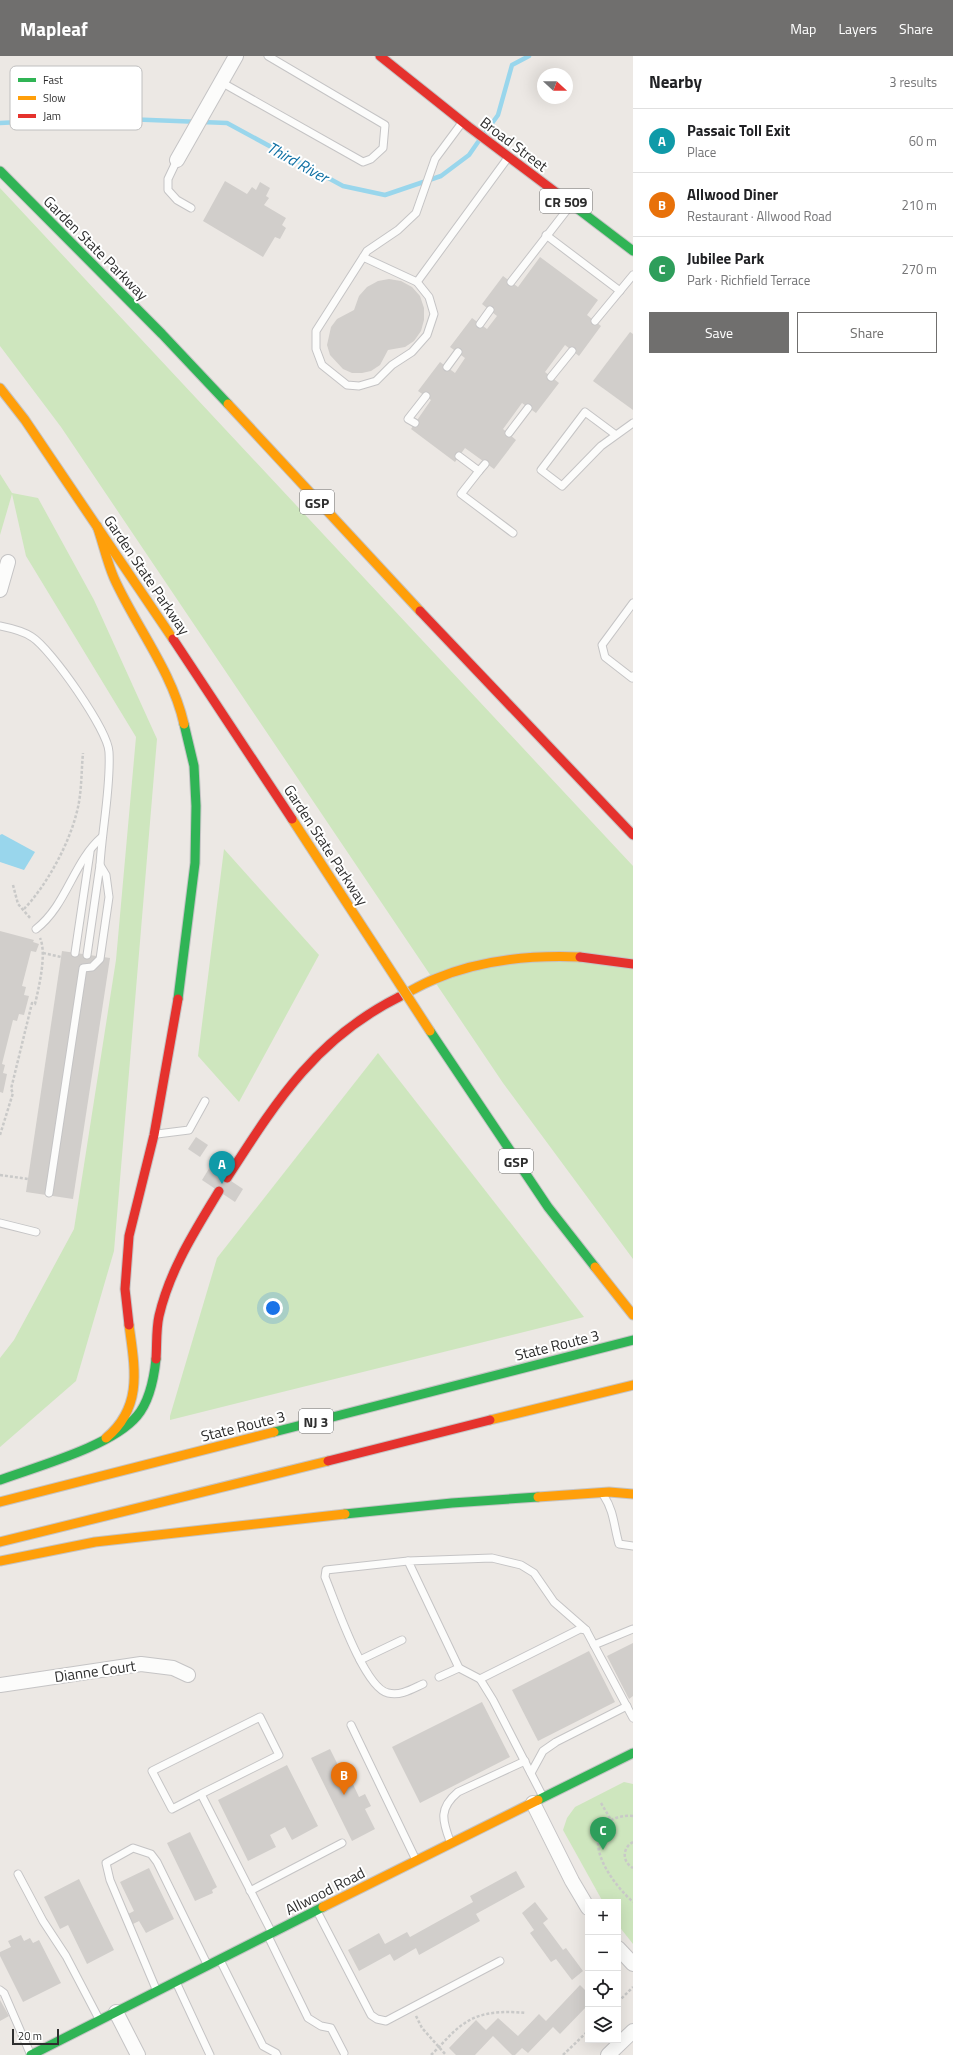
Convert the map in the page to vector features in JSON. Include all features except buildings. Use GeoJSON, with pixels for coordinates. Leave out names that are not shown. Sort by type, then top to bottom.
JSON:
{"type":"FeatureCollection","features":[{"type":"Feature","properties":{"kind":"main road","name":"Broad Street"},"geometry":{"type":"LineString","coordinates":[[384,57],[466,125],[570,205],[633,251]]}},
{"type":"Feature","properties":{"kind":"main road","name":"Garden State Parkway"},"geometry":{"type":"LineString","coordinates":[[0,171],[162,334],[445,638],[633,834]]}},
{"type":"Feature","properties":{"kind":"main road","name":"Garden State Parkway"},"geometry":{"type":"LineString","coordinates":[[0,388],[25,420],[226,717],[430,1031],[540,1196],[633,1315]]}},
{"type":"Feature","properties":{"kind":"main road"},"geometry":{"type":"LineString","coordinates":[[97,526],[114,578],[152,649],[180,707],[194,766],[196,806],[195,863],[181,980],[154,1135],[129,1236],[125,1273],[125,1289],[134,1364],[132,1396],[125,1417],[119,1427],[106,1438]]}},
{"type":"Feature","properties":{"kind":"main road"},"geometry":{"type":"LineString","coordinates":[[600,800],[633,829]]}},
{"type":"Feature","properties":{"kind":"main road"},"geometry":{"type":"LineString","coordinates":[[227,1178],[282,1096],[314,1058],[331,1040],[374,1009],[435,978],[491,962],[516,958],[561,956],[606,959],[633,964]]}},
{"type":"Feature","properties":{"kind":"main road"},"geometry":{"type":"LineString","coordinates":[[0,1480],[80,1451],[106,1438],[131,1422],[146,1401],[154,1377],[159,1317],[168,1284],[186,1245],[219,1191]]}},
{"type":"Feature","properties":{"kind":"main road","name":"State Route 3"},"geometry":{"type":"LineString","coordinates":[[0,1502],[633,1340]]}},
{"type":"Feature","properties":{"kind":"main road"},"geometry":{"type":"LineString","coordinates":[[0,1542],[633,1385]]}},
{"type":"Feature","properties":{"kind":"main road"},"geometry":{"type":"LineString","coordinates":[[0,1561],[95,1542],[452,1503],[602,1492],[633,1494]]}},
{"type":"Feature","properties":{"kind":"main road","name":"Allwood Road"},"geometry":{"type":"LineString","coordinates":[[31,2055],[416,1860],[633,1753]]}},
{"type":"Feature","properties":{"kind":"street"},"geometry":{"type":"LineString","coordinates":[[177,160],[236,56]]}},
{"type":"Feature","properties":{"kind":"street"},"geometry":{"type":"LineString","coordinates":[[0,590],[8,562]]}},
{"type":"Feature","properties":{"kind":"street","name":"Dianne Court"},"geometry":{"type":"LineString","coordinates":[[0,1685],[141,1664],[173,1668],[188,1675]]}},
{"type":"Feature","properties":{"kind":"street"},"geometry":{"type":"LineString","coordinates":[[538,1800],[572,1881],[585,1903]]}},
{"type":"Feature","properties":{"kind":"street"},"geometry":{"type":"LineString","coordinates":[[621,1951],[633,1964]]}},
{"type":"Feature","properties":{"kind":"street"},"geometry":{"type":"LineString","coordinates":[[116,2012],[138,2055]]}},
{"type":"Feature","properties":{"kind":"street"},"geometry":{"type":"LineString","coordinates":[[608,2055],[633,2031]]}},
{"type":"Feature","properties":{"kind":"lane"},"geometry":{"type":"LineString","coordinates":[[221,82],[363,162],[371,159],[383,148],[385,125],[268,56]]}},
{"type":"Feature","properties":{"kind":"lane"},"geometry":{"type":"LineString","coordinates":[[363,257],[417,282],[429,297],[434,314],[427,335],[412,352],[392,365],[376,382],[359,386],[347,385],[322,365],[316,349],[316,331],[363,257],[367,251],[398,230],[416,213],[435,159],[466,125]]}},
{"type":"Feature","properties":{"kind":"lane"},"geometry":{"type":"LineString","coordinates":[[417,282],[509,157]]}},
{"type":"Feature","properties":{"kind":"lane"},"geometry":{"type":"LineString","coordinates":[[177,160],[168,179],[168,190],[177,200],[191,208]]}},
{"type":"Feature","properties":{"kind":"lane"},"geometry":{"type":"LineString","coordinates":[[511,282],[570,205]]}},
{"type":"Feature","properties":{"kind":"lane"},"geometry":{"type":"LineString","coordinates":[[546,235],[620,291]]}},
{"type":"Feature","properties":{"kind":"lane"},"geometry":{"type":"LineString","coordinates":[[594,321],[633,275]]}},
{"type":"Feature","properties":{"kind":"lane"},"geometry":{"type":"LineString","coordinates":[[480,324],[490,310]]}},
{"type":"Feature","properties":{"kind":"lane"},"geometry":{"type":"LineString","coordinates":[[552,377],[572,351]]}},
{"type":"Feature","properties":{"kind":"lane"},"geometry":{"type":"LineString","coordinates":[[447,367],[458,352]]}},
{"type":"Feature","properties":{"kind":"lane"},"geometry":{"type":"LineString","coordinates":[[415,423],[408,419],[426,396]]}},
{"type":"Feature","properties":{"kind":"lane"},"geometry":{"type":"LineString","coordinates":[[509,433],[528,408]]}},
{"type":"Feature","properties":{"kind":"lane"},"geometry":{"type":"LineString","coordinates":[[616,435],[585,412],[541,470],[562,486],[601,446],[633,423]]}},
{"type":"Feature","properties":{"kind":"lane"},"geometry":{"type":"LineString","coordinates":[[458,456],[479,471]]}},
{"type":"Feature","properties":{"kind":"lane"},"geometry":{"type":"LineString","coordinates":[[485,464],[461,494],[513,533]]}},
{"type":"Feature","properties":{"kind":"lane"},"geometry":{"type":"LineString","coordinates":[[633,602],[602,645],[605,657],[632,678],[633,676]]}},
{"type":"Feature","properties":{"kind":"lane"},"geometry":{"type":"LineString","coordinates":[[0,626],[31,636],[48,651],[64,672],[105,739],[109,751],[100,865],[86,955]]}},
{"type":"Feature","properties":{"kind":"lane"},"geometry":{"type":"LineString","coordinates":[[36,930],[49,919],[91,846],[102,837]]}},
{"type":"Feature","properties":{"kind":"lane"},"geometry":{"type":"LineString","coordinates":[[75,953],[91,846]]}},
{"type":"Feature","properties":{"kind":"lane"},"geometry":{"type":"LineString","coordinates":[[49,1193],[83,968],[92,967],[100,959],[109,896],[106,875],[100,865]]}},
{"type":"Feature","properties":{"kind":"lane"},"geometry":{"type":"LineString","coordinates":[[154,1135],[189,1130],[205,1101]]}},
{"type":"Feature","properties":{"kind":"lane"},"geometry":{"type":"LineString","coordinates":[[0,1223],[36,1232]]}},
{"type":"Feature","properties":{"kind":"lane"},"geometry":{"type":"LineString","coordinates":[[602,1492],[610,1504],[619,1544],[633,1546]]}},
{"type":"Feature","properties":{"kind":"lane"},"geometry":{"type":"LineString","coordinates":[[423,1684],[397,1694],[387,1693],[376,1687],[364,1670],[325,1577],[326,1570],[408,1561],[492,1558],[521,1565],[534,1573],[554,1602],[586,1630],[633,1718]]}},
{"type":"Feature","properties":{"kind":"lane"},"geometry":{"type":"LineString","coordinates":[[408,1561],[459,1668],[480,1679],[493,1700],[531,1773],[538,1800]]}},
{"type":"Feature","properties":{"kind":"lane"},"geometry":{"type":"LineString","coordinates":[[480,1679],[580,1629],[586,1630]]}},
{"type":"Feature","properties":{"kind":"lane"},"geometry":{"type":"LineString","coordinates":[[594,1645],[633,1629]]}},
{"type":"Feature","properties":{"kind":"lane"},"geometry":{"type":"LineString","coordinates":[[360,1660],[402,1640]]}},
{"type":"Feature","properties":{"kind":"lane"},"geometry":{"type":"LineString","coordinates":[[439,1677],[459,1668]]}},
{"type":"Feature","properties":{"kind":"lane"},"geometry":{"type":"LineString","coordinates":[[531,1773],[543,1751],[556,1742],[627,1706]]}},
{"type":"Feature","properties":{"kind":"lane"},"geometry":{"type":"LineString","coordinates":[[260,1717],[279,1755],[201,1794],[172,1809],[152,1771],[260,1717]]}},
{"type":"Feature","properties":{"kind":"lane"},"geometry":{"type":"LineString","coordinates":[[351,1725],[416,1860]]}},
{"type":"Feature","properties":{"kind":"lane"},"geometry":{"type":"LineString","coordinates":[[451,1843],[443,1823],[444,1809],[449,1799],[458,1792],[525,1761]]}},
{"type":"Feature","properties":{"kind":"lane"},"geometry":{"type":"LineString","coordinates":[[201,1794],[250,1891],[308,2018],[321,2026],[331,2028],[344,2053]]}},
{"type":"Feature","properties":{"kind":"lane"},"geometry":{"type":"LineString","coordinates":[[250,1891],[342,1843]]}},
{"type":"Feature","properties":{"kind":"lane"},"geometry":{"type":"LineString","coordinates":[[157,1991],[110,1880],[106,1863],[133,1848],[150,1854],[157,1862],[208,1966]]}},
{"type":"Feature","properties":{"kind":"lane"},"geometry":{"type":"LineString","coordinates":[[18,1874],[43,1921],[66,1956],[100,2020]]}},
{"type":"Feature","properties":{"kind":"lane"},"geometry":{"type":"LineString","coordinates":[[317,1910],[371,2015],[377,2019],[386,2020],[500,1961]]}},
{"type":"Feature","properties":{"kind":"lane"},"geometry":{"type":"LineString","coordinates":[[220,1960],[263,2046],[276,2052],[278,2055]]}},
{"type":"Feature","properties":{"kind":"lane"},"geometry":{"type":"LineString","coordinates":[[176,1982],[210,2055]]}},
{"type":"Feature","properties":{"kind":"lane"},"geometry":{"type":"LineString","coordinates":[[0,1990],[4,1993],[31,2055]]}},
{"type":"Feature","properties":{"kind":"path"},"geometry":{"type":"LineString","coordinates":[[24,909],[45,882],[71,831],[79,803],[83,754]]}},
{"type":"Feature","properties":{"kind":"path"},"geometry":{"type":"LineString","coordinates":[[0,1135],[13,1093],[11,1089],[32,1002],[35,1004],[42,953],[42,940],[24,909],[18,904],[13,885]]}},
{"type":"Feature","properties":{"kind":"path"},"geometry":{"type":"LineString","coordinates":[[42,953],[62,957]]}},
{"type":"Feature","properties":{"kind":"path"},"geometry":{"type":"LineString","coordinates":[[0,1175],[28,1179]]}},
{"type":"Feature","properties":{"kind":"path"},"geometry":{"type":"LineString","coordinates":[[601,1803],[611,1820]]}},
{"type":"Feature","properties":{"kind":"path"},"geometry":{"type":"LineString","coordinates":[[633,1816],[620,1816],[611,1820],[603,1826],[597,1836],[599,1852],[611,1877],[633,1902]]}},
{"type":"Feature","properties":{"kind":"path"},"geometry":{"type":"LineString","coordinates":[[633,1842],[627,1846],[624,1855],[627,1864],[633,1868]]}},
{"type":"Feature","properties":{"kind":"path"},"geometry":{"type":"LineString","coordinates":[[621,1999],[633,1987]]}},
{"type":"Feature","properties":{"kind":"path"},"geometry":{"type":"LineString","coordinates":[[411,2007],[422,2028],[446,2055]]}},
{"type":"Feature","properties":{"kind":"path"},"geometry":{"type":"LineString","coordinates":[[431,2055],[463,2024],[471,2019],[501,2013],[526,2014]]}},
{"type":"Feature","properties":{"kind":"path"},"geometry":{"type":"LineString","coordinates":[[563,2055],[585,2034]]}},
{"type":"Feature","properties":{"kind":"green space"},"geometry":{"type":"Polygon","coordinates":[[[0,188],[633,866],[633,1259],[503,1083],[61,427],[0,346],[0,188]]]}},
{"type":"Feature","properties":{"kind":"green space"},"geometry":{"type":"Polygon","coordinates":[[[0,474],[12,493],[38,498],[94,600],[157,739],[114,1251],[76,1381],[0,1447],[0,1358],[14,1340],[74,1229],[116,960],[136,737],[26,556],[12,494],[0,535],[0,474]]]}},
{"type":"Feature","properties":{"kind":"green space"},"geometry":{"type":"Polygon","coordinates":[[[224,849],[319,955],[239,1102],[198,1056],[224,849]]]}},
{"type":"Feature","properties":{"kind":"green space"},"geometry":{"type":"Polygon","coordinates":[[[378,1053],[584,1317],[170,1420],[217,1258],[378,1053]]]}},
{"type":"Feature","properties":{"kind":"green space"},"geometry":{"type":"Polygon","coordinates":[[[624,1782],[633,1784],[633,1944],[621,1929],[621,1899],[601,1899],[563,1830],[567,1818],[575,1807],[624,1782]]]}},
{"type":"Feature","properties":{"kind":"water"},"geometry":{"type":"Polygon","coordinates":[[[2,834],[35,852],[24,870],[0,862],[0,835],[2,834]]]}},
{"type":"Feature","properties":{"kind":"waterway","name":"Third River"},"geometry":{"type":"LineString","coordinates":[[485,133],[498,115],[512,65],[529,56]]}},
{"type":"Feature","properties":{"kind":"waterway","name":"Third River"},"geometry":{"type":"LineString","coordinates":[[142,120],[227,123],[343,186],[385,195],[441,176],[469,155],[478,142]]}},
{"type":"Feature","properties":{"kind":"waterway","name":"Third River"},"geometry":{"type":"LineString","coordinates":[[0,123],[10,122]]}},
{"type":"Feature","properties":{"kind":"traffic: fast"},"geometry":{"type":"LineString","coordinates":[[0,171],[162,334],[228,404]]}},
{"type":"Feature","properties":{"kind":"traffic: fast"},"geometry":{"type":"LineString","coordinates":[[570,203],[633,251]]}},
{"type":"Feature","properties":{"kind":"traffic: fast"},"geometry":{"type":"LineString","coordinates":[[178,999],[195,863],[196,806],[194,766],[184,724]]}},
{"type":"Feature","properties":{"kind":"traffic: fast"},"geometry":{"type":"LineString","coordinates":[[430,1031],[548,1207],[595,1267]]}},
{"type":"Feature","properties":{"kind":"traffic: fast"},"geometry":{"type":"LineString","coordinates":[[274,1432],[633,1340]]}},
{"type":"Feature","properties":{"kind":"traffic: fast"},"geometry":{"type":"LineString","coordinates":[[0,1480],[53,1462],[93,1446],[125,1427],[137,1416],[145,1403],[153,1381],[156,1359]]}},
{"type":"Feature","properties":{"kind":"traffic: fast"},"geometry":{"type":"LineString","coordinates":[[345,1514],[452,1503],[538,1497]]}},
{"type":"Feature","properties":{"kind":"traffic: fast"},"geometry":{"type":"LineString","coordinates":[[538,1800],[633,1753]]}},
{"type":"Feature","properties":{"kind":"traffic: fast"},"geometry":{"type":"LineString","coordinates":[[31,2055],[323,1907]]}},
{"type":"Feature","properties":{"kind":"traffic: slow"},"geometry":{"type":"LineString","coordinates":[[0,388],[25,420],[173,639]]}},
{"type":"Feature","properties":{"kind":"traffic: slow"},"geometry":{"type":"LineString","coordinates":[[228,404],[420,611]]}},
{"type":"Feature","properties":{"kind":"traffic: slow"},"geometry":{"type":"LineString","coordinates":[[97,526],[114,578],[162,667],[171,686],[184,724]]}},
{"type":"Feature","properties":{"kind":"traffic: slow"},"geometry":{"type":"LineString","coordinates":[[292,819],[382,957]]}},
{"type":"Feature","properties":{"kind":"traffic: slow"},"geometry":{"type":"LineString","coordinates":[[382,957],[430,1031]]}},
{"type":"Feature","properties":{"kind":"traffic: slow"},"geometry":{"type":"LineString","coordinates":[[399,997],[435,979],[470,967],[488,963],[525,958],[580,957]]}},
{"type":"Feature","properties":{"kind":"traffic: slow"},"geometry":{"type":"LineString","coordinates":[[595,1267],[633,1315]]}},
{"type":"Feature","properties":{"kind":"traffic: slow"},"geometry":{"type":"LineString","coordinates":[[106,1438],[118,1426],[126,1413],[134,1386],[133,1357],[129,1325]]}},
{"type":"Feature","properties":{"kind":"traffic: slow"},"geometry":{"type":"LineString","coordinates":[[490,1420],[633,1385]]}},
{"type":"Feature","properties":{"kind":"traffic: slow"},"geometry":{"type":"LineString","coordinates":[[0,1502],[274,1432]]}},
{"type":"Feature","properties":{"kind":"traffic: slow"},"geometry":{"type":"LineString","coordinates":[[0,1542],[328,1461]]}},
{"type":"Feature","properties":{"kind":"traffic: slow"},"geometry":{"type":"LineString","coordinates":[[538,1497],[609,1492],[633,1494]]}},
{"type":"Feature","properties":{"kind":"traffic: slow"},"geometry":{"type":"LineString","coordinates":[[0,1561],[95,1542],[345,1514]]}},
{"type":"Feature","properties":{"kind":"traffic: slow"},"geometry":{"type":"LineString","coordinates":[[323,1907],[538,1800]]}},
{"type":"Feature","properties":{"kind":"traffic: jam"},"geometry":{"type":"LineString","coordinates":[[380,56],[469,127],[570,203]]}},
{"type":"Feature","properties":{"kind":"traffic: jam"},"geometry":{"type":"LineString","coordinates":[[420,611],[633,835]]}},
{"type":"Feature","properties":{"kind":"traffic: jam"},"geometry":{"type":"LineString","coordinates":[[173,639],[292,819]]}},
{"type":"Feature","properties":{"kind":"traffic: jam"},"geometry":{"type":"LineString","coordinates":[[580,957],[633,964]]}},
{"type":"Feature","properties":{"kind":"traffic: jam"},"geometry":{"type":"LineString","coordinates":[[227,1178],[281,1098],[300,1075],[344,1032],[370,1014],[399,997]]}},
{"type":"Feature","properties":{"kind":"traffic: jam"},"geometry":{"type":"LineString","coordinates":[[129,1325],[125,1289],[129,1236],[154,1135],[178,999]]}},
{"type":"Feature","properties":{"kind":"traffic: jam"},"geometry":{"type":"LineString","coordinates":[[156,1359],[158,1321],[170,1282],[184,1251],[219,1191]]}},
{"type":"Feature","properties":{"kind":"traffic: jam"},"geometry":{"type":"LineString","coordinates":[[328,1461],[490,1420]]}},
{"type":"Feature","properties":{"kind":"place","name":"Passaic Toll Exit"},"geometry":{"type":"Point","coordinates":[222,1184]}},
{"type":"Feature","properties":{"kind":"place","name":"Allwood Diner"},"geometry":{"type":"Point","coordinates":[344,1795]}},
{"type":"Feature","properties":{"kind":"place","name":"Jubilee Park"},"geometry":{"type":"Point","coordinates":[603,1850]}}]}
